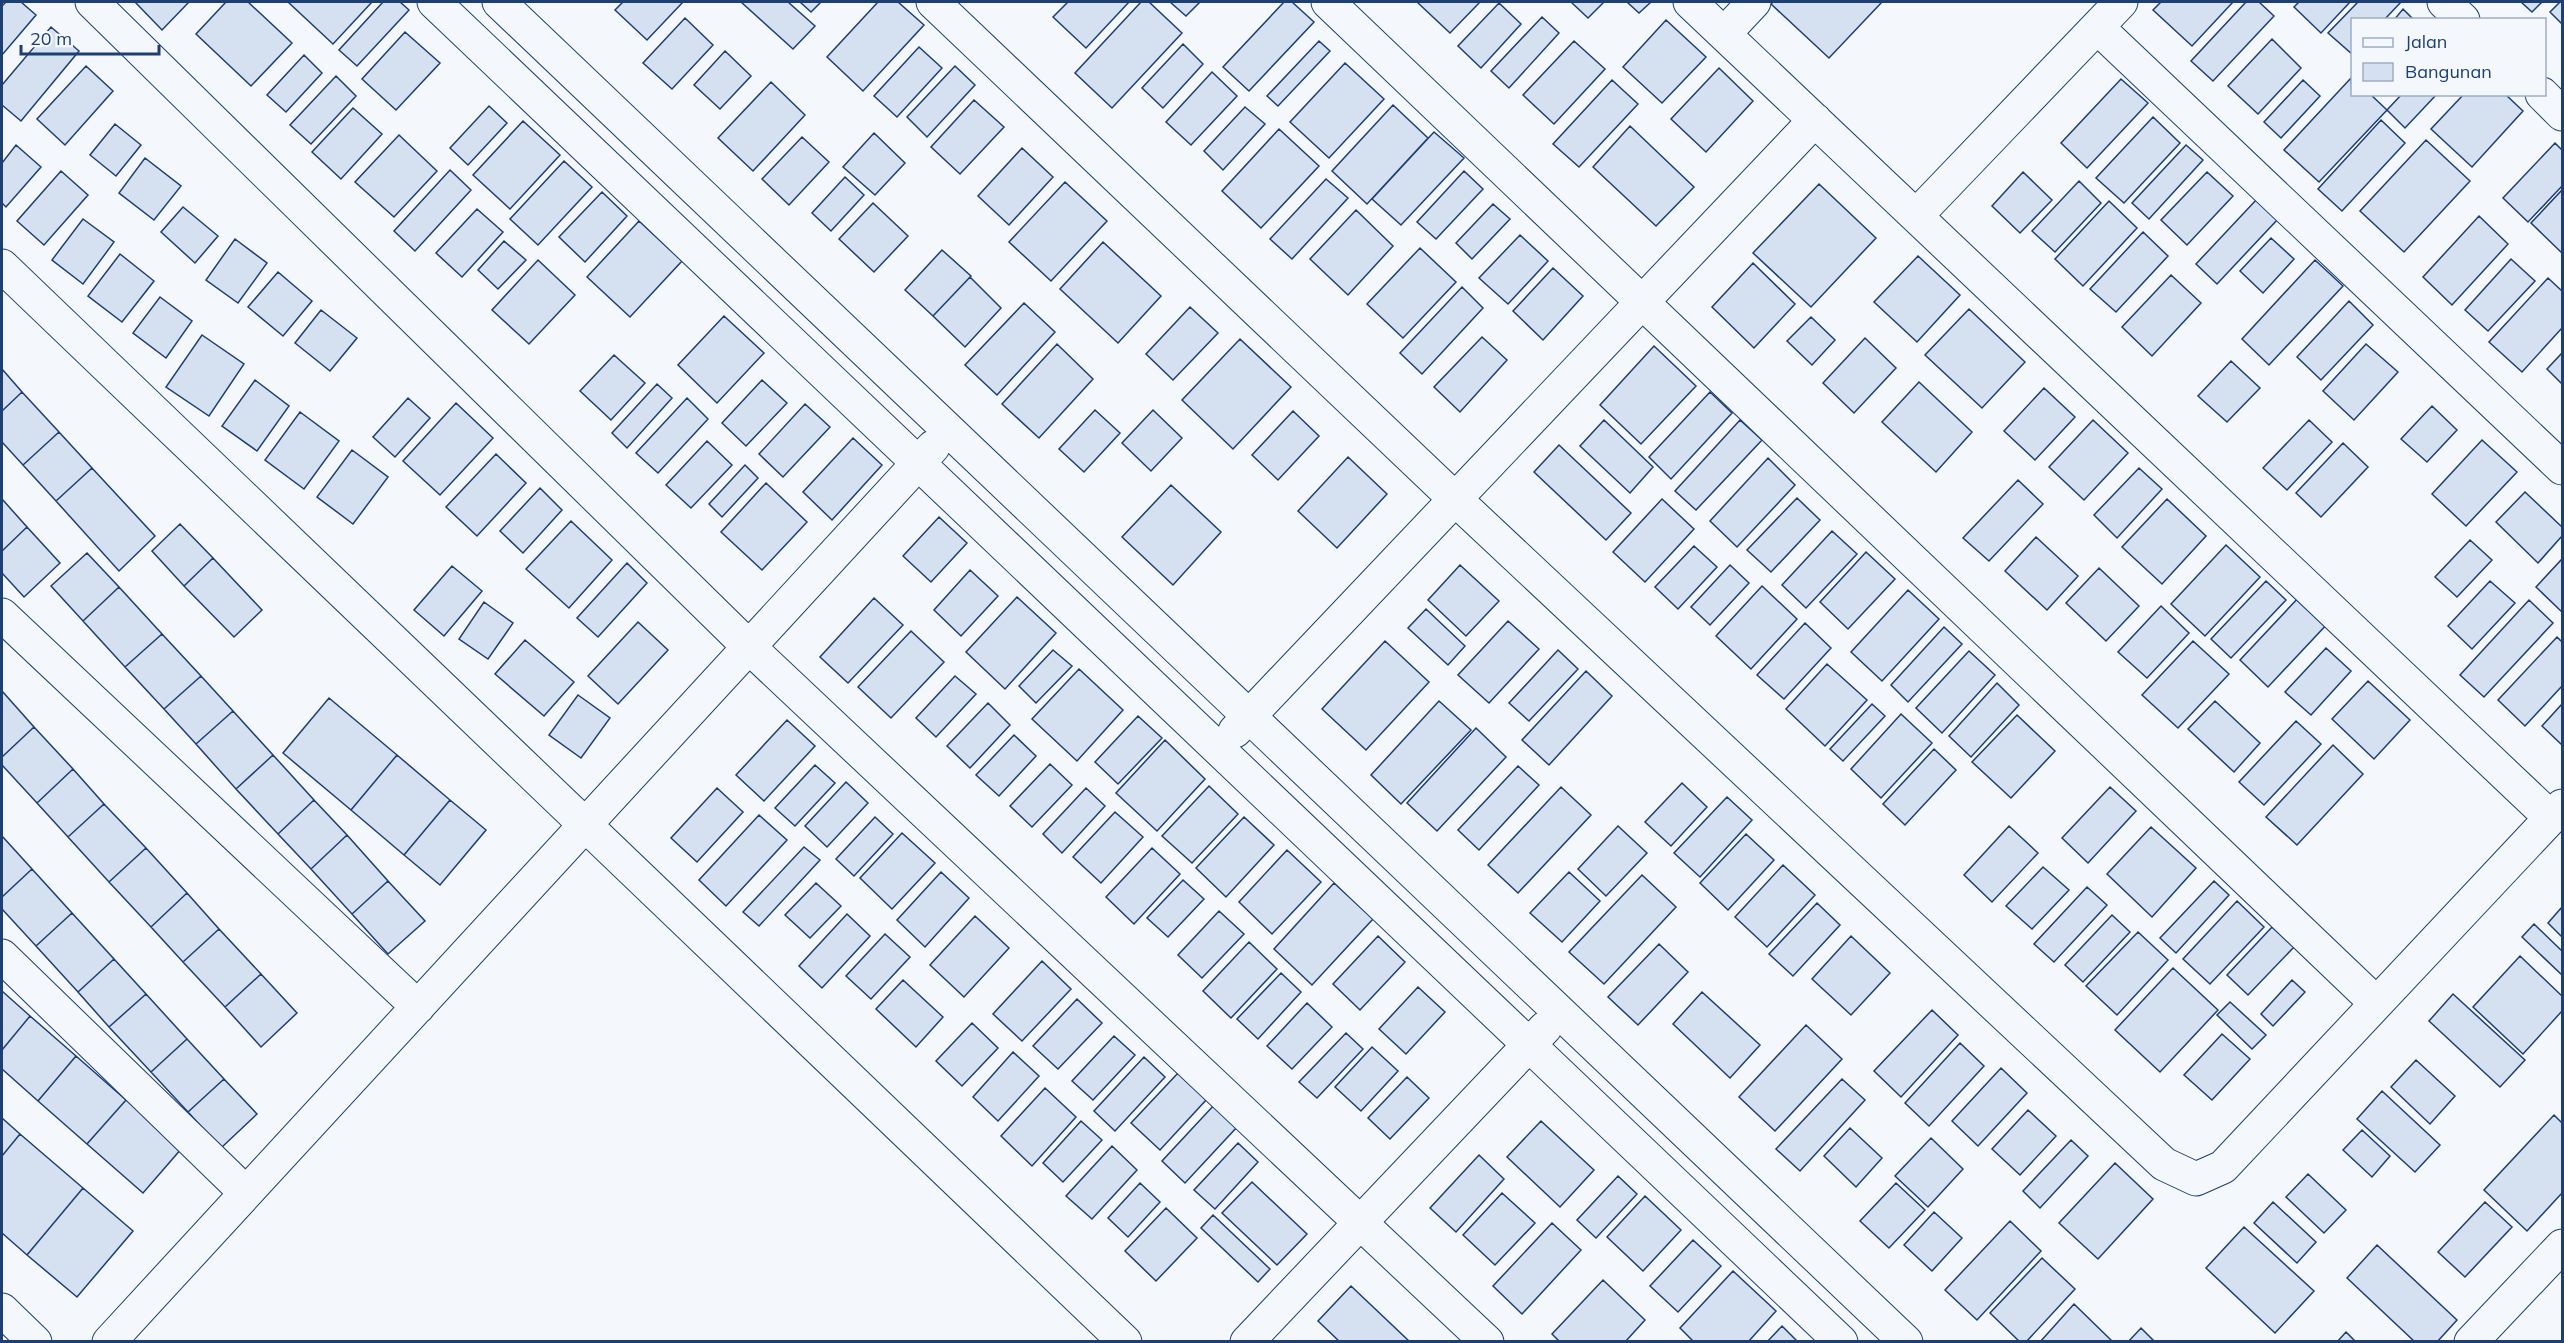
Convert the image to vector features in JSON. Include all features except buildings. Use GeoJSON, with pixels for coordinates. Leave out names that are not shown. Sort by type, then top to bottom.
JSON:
{"type":"FeatureCollection","features":[{"type":"Feature","properties":{"kind":"street"},"geometry":{"type":"LineString","coordinates":[[92,2],[749,647],[1487,1341]]}},
{"type":"Feature","properties":{"kind":"street"},"geometry":{"type":"LineString","coordinates":[[434,2],[1841,1341]]}},
{"type":"Feature","properties":{"kind":"street"},"geometry":{"type":"LineString","coordinates":[[499,2],[1906,1341]]}},
{"type":"Feature","properties":{"kind":"street"},"geometry":{"type":"LineString","coordinates":[[933,2],[1455,499],[2164,1164],[2196,1179],[2223,1167],[2557,812],[1916,216],[1690,2]]}},
{"type":"Feature","properties":{"kind":"street"},"geometry":{"type":"LineString","coordinates":[[1328,2],[2376,1003]]}},
{"type":"Feature","properties":{"kind":"street"},"geometry":{"type":"LineString","coordinates":[[1724,34],[1754,2]]}},
{"type":"Feature","properties":{"kind":"street"},"geometry":{"type":"LineString","coordinates":[[1916,216],[2121,2]]}},
{"type":"Feature","properties":{"kind":"street"},"geometry":{"type":"LineString","coordinates":[[2444,2],[2461,18]]}},
{"type":"Feature","properties":{"kind":"street"},"geometry":{"type":"LineString","coordinates":[[2097,27],[2562,468]]}},
{"type":"Feature","properties":{"kind":"street"},"geometry":{"type":"LineString","coordinates":[[2544,96],[2562,114]]}},
{"type":"Feature","properties":{"kind":"street"},"geometry":{"type":"LineString","coordinates":[[1220,748],[1815,120]]}},
{"type":"Feature","properties":{"kind":"street"},"geometry":{"type":"LineString","coordinates":[[2,266],[1125,1341]]}},
{"type":"Feature","properties":{"kind":"street"},"geometry":{"type":"LineString","coordinates":[[109,1341],[949,430]]}},
{"type":"Feature","properties":{"kind":"street"},"geometry":{"type":"LineString","coordinates":[[2,615],[418,1007]]}},
{"type":"Feature","properties":{"kind":"street"},"geometry":{"type":"LineString","coordinates":[[2,956],[246,1193]]}},
{"type":"Feature","properties":{"kind":"street"},"geometry":{"type":"LineString","coordinates":[[1247,1341],[1561,1012]]}},
{"type":"Feature","properties":{"kind":"street"},"geometry":{"type":"LineString","coordinates":[[2471,1341],[2562,1246]]}},
{"type":"Feature","properties":{"kind":"street"},"geometry":{"type":"LineString","coordinates":[[2,1310],[35,1341]]}}]}
